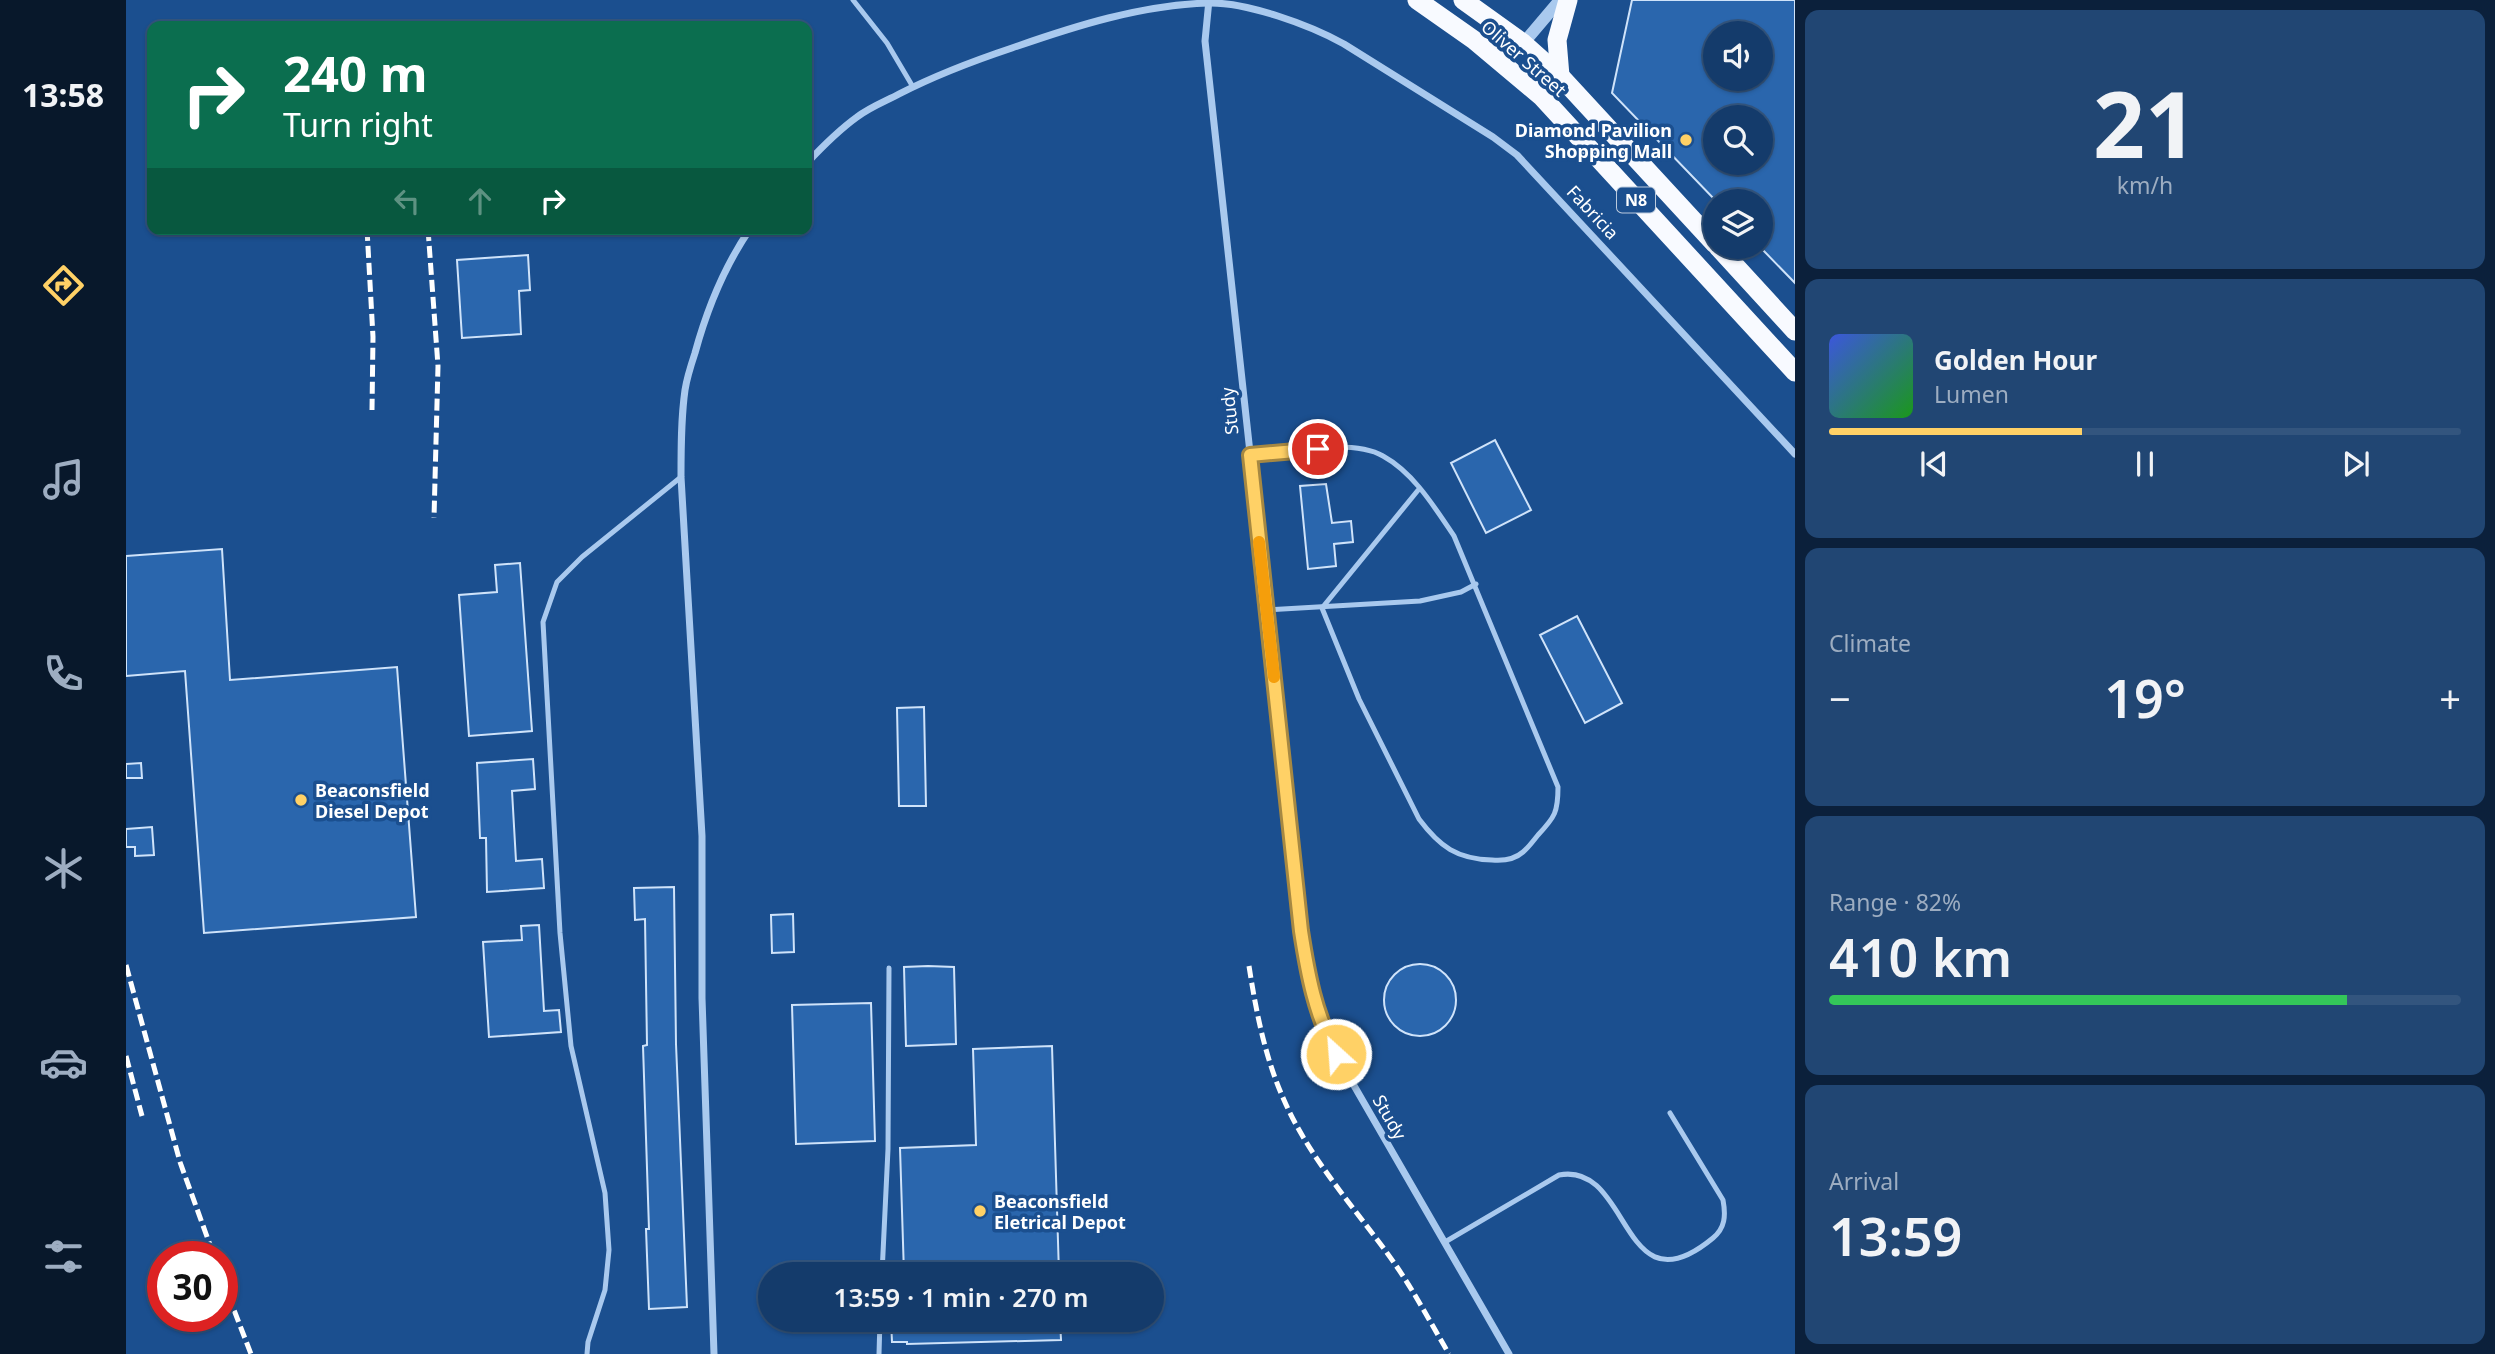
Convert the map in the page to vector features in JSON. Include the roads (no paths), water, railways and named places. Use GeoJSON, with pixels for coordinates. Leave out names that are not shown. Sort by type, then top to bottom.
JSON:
{"type":"FeatureCollection","features":[{"type":"Feature","properties":{"kind":"highway","name":"Oliver Street"},"geometry":{"type":"LineString","coordinates":[[1417,0],[1506,65],[1542,97],[1795,372]]}},
{"type":"Feature","properties":{"kind":"highway","name":"Oliver Street"},"geometry":{"type":"LineString","coordinates":[[1463,0],[1523,43],[1559,76],[1703,231]]}},
{"type":"Feature","properties":{"kind":"highway"},"geometry":{"type":"LineString","coordinates":[[1559,76],[1557,40],[1568,0]]}},
{"type":"Feature","properties":{"kind":"highway","name":"Oliver Street"},"geometry":{"type":"LineString","coordinates":[[1729,259],[1795,331]]}},
{"type":"Feature","properties":{"kind":"street"},"geometry":{"type":"LineString","coordinates":[[1506,65],[1560,0]]}},
{"type":"Feature","properties":{"kind":"street","name":"Fabricia"},"geometry":{"type":"LineString","coordinates":[[812,158],[859,115],[912,87],[967,63],[1079,27],[1144,10],[1208,1],[1303,24],[1331,37],[1505,145],[1555,194],[1795,454]]}},
{"type":"Feature","properties":{"kind":"street","name":"Study"},"geometry":{"type":"LineString","coordinates":[[1208,1],[1205,41],[1307,974],[1316,1011],[1345,1070],[1509,1354]]}},
{"type":"Feature","properties":{"kind":"street"},"geometry":{"type":"LineString","coordinates":[[713,1354],[702,998],[702,836],[681,477],[681,431],[685,387],[714,293],[746,235]]}},
{"type":"Feature","properties":{"kind":"lane"},"geometry":{"type":"LineString","coordinates":[[853,0],[887,43],[912,87]]}},
{"type":"Feature","properties":{"kind":"lane"},"geometry":{"type":"LineString","coordinates":[[1250,455],[1341,447],[1360,448],[1382,455],[1401,469],[1419,489],[1454,536],[1558,787],[1558,807],[1551,822],[1522,853],[1503,861],[1471,859],[1451,851],[1432,836],[1419,819],[1359,699],[1322,608]]}},
{"type":"Feature","properties":{"kind":"lane"},"geometry":{"type":"LineString","coordinates":[[587,1354],[588,1342],[605,1290],[609,1250],[605,1192],[571,1046],[560,933],[543,622],[557,582],[582,557],[681,477]]}},
{"type":"Feature","properties":{"kind":"lane"},"geometry":{"type":"LineString","coordinates":[[1322,608],[1419,489]]}},
{"type":"Feature","properties":{"kind":"lane"},"geometry":{"type":"LineString","coordinates":[[1267,610],[1420,601],[1461,592],[1476,584]]}},
{"type":"Feature","properties":{"kind":"lane"},"geometry":{"type":"LineString","coordinates":[[883,1262],[888,1149],[889,968]]}},
{"type":"Feature","properties":{"kind":"lane"},"geometry":{"type":"LineString","coordinates":[[1445,1242],[1559,1174],[1569,1173],[1592,1181],[1602,1190],[1633,1240],[1646,1253],[1659,1259],[1687,1257],[1719,1233],[1725,1220],[1725,1210],[1723,1200],[1670,1113]]}},
{"type":"Feature","properties":{"kind":"lane"},"geometry":{"type":"LineString","coordinates":[[879,1354],[880,1332]]}},
{"type":"Feature","properties":{"kind":"railway"},"geometry":{"type":"LineString","coordinates":[[367,235],[373,337],[372,410]]}},
{"type":"Feature","properties":{"kind":"railway"},"geometry":{"type":"LineString","coordinates":[[428,235],[438,366],[434,518]]}},
{"type":"Feature","properties":{"kind":"railway"},"geometry":{"type":"LineString","coordinates":[[126,965],[180,1162],[209,1241]]}},
{"type":"Feature","properties":{"kind":"railway"},"geometry":{"type":"LineString","coordinates":[[1249,966],[1266,1051],[1277,1084],[1295,1123],[1322,1166],[1397,1267],[1449,1354]]}},
{"type":"Feature","properties":{"kind":"railway"},"geometry":{"type":"LineString","coordinates":[[126,1056],[142,1116]]}},
{"type":"Feature","properties":{"kind":"railway"},"geometry":{"type":"LineString","coordinates":[[238,1320],[251,1354]]}},
{"type":"Feature","properties":{"kind":"place","name":"Diamond Pavilion Shopping Mall"},"geometry":{"type":"Point","coordinates":[1686,140]}},
{"type":"Feature","properties":{"kind":"place","name":"Beaconsfield Diesel Depot"},"geometry":{"type":"Point","coordinates":[301,800]}},
{"type":"Feature","properties":{"kind":"place","name":"Beaconsfield Eletrical Depot"},"geometry":{"type":"Point","coordinates":[980,1211]}}]}
